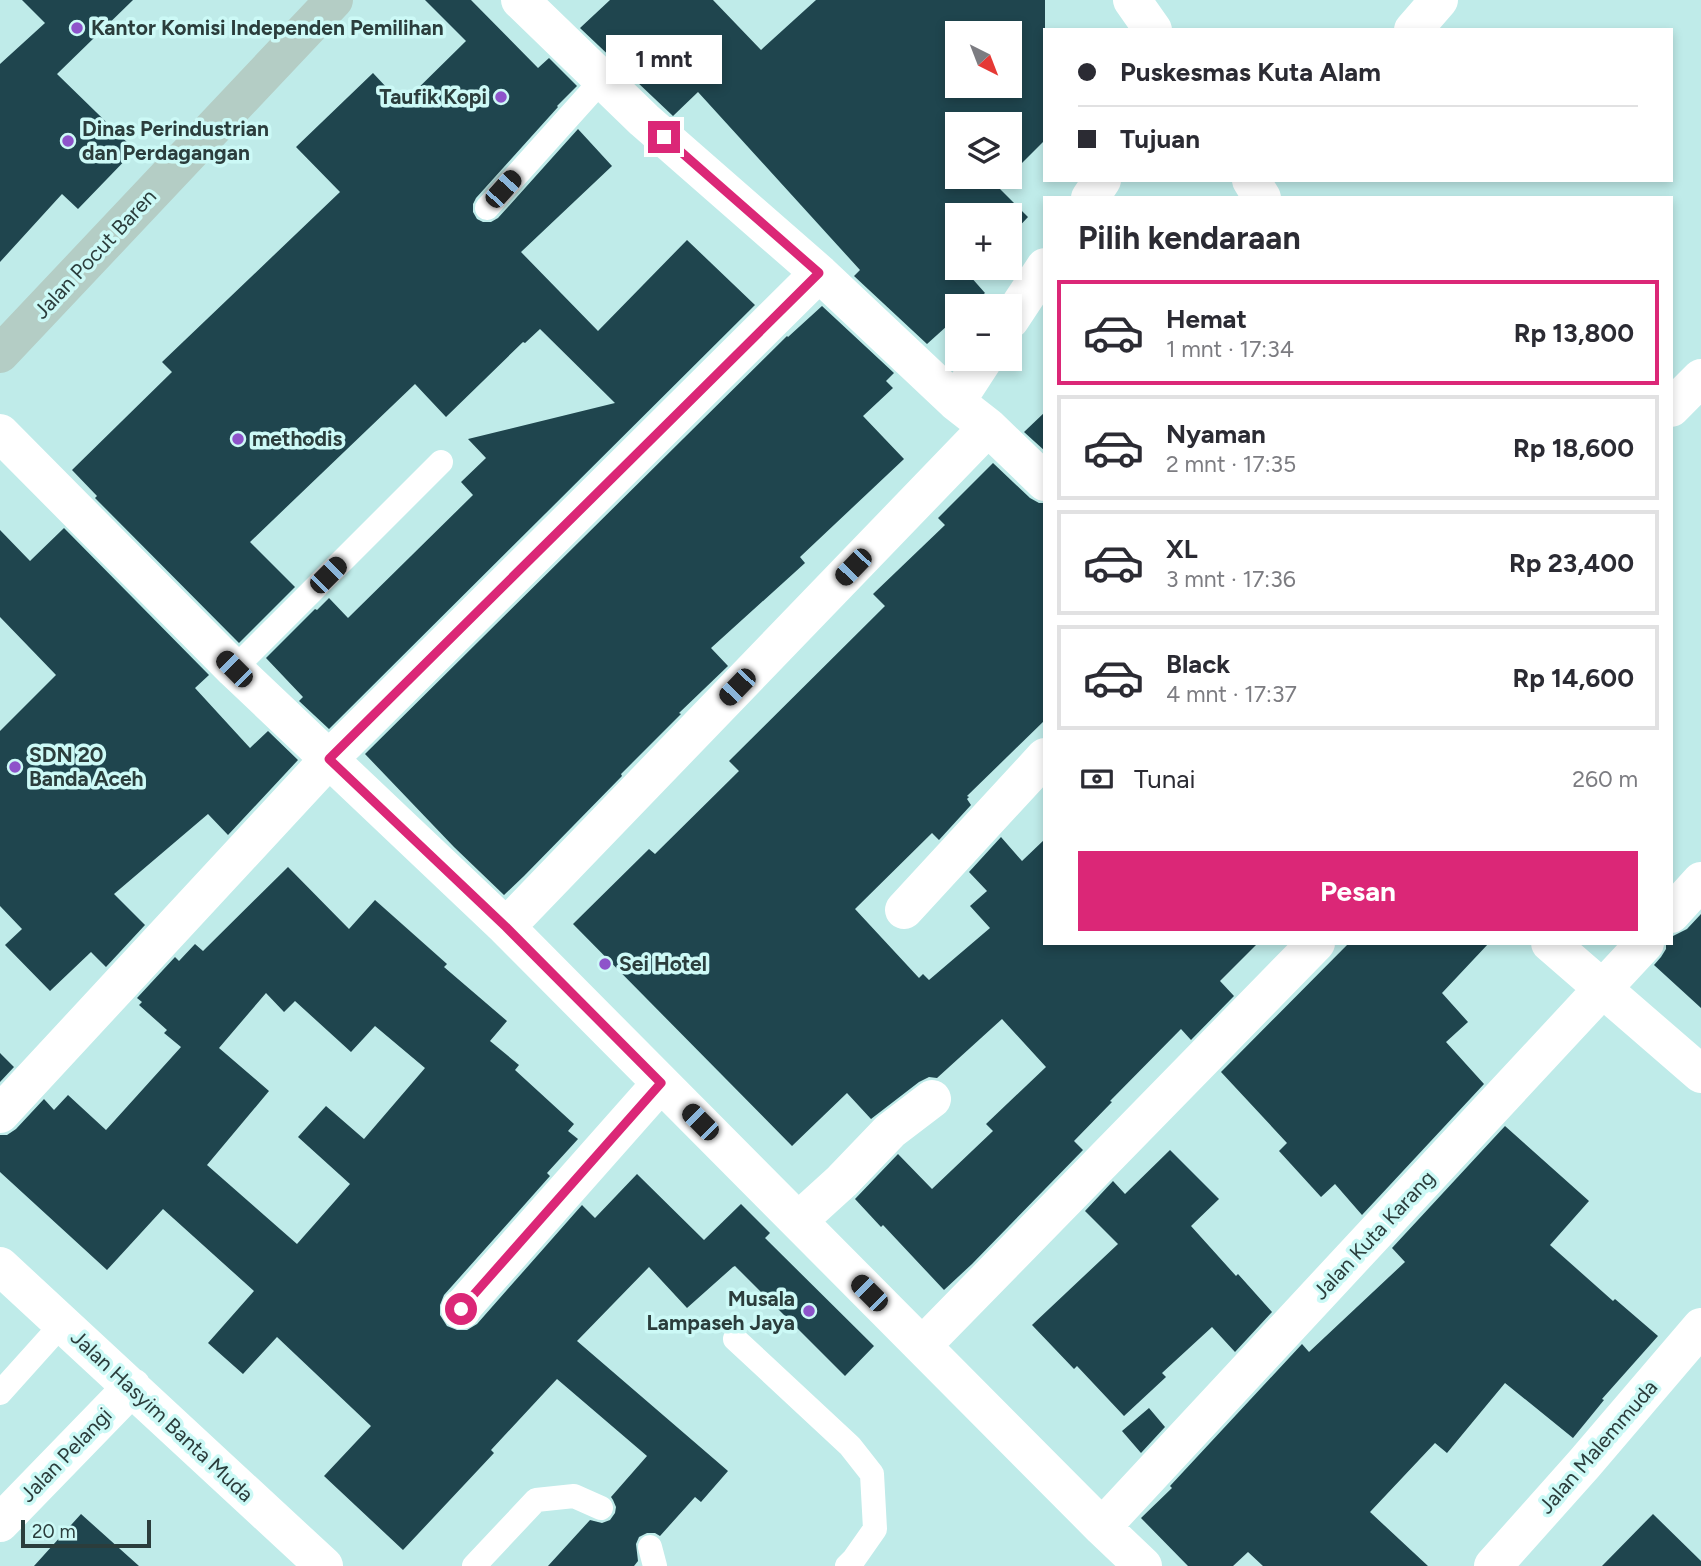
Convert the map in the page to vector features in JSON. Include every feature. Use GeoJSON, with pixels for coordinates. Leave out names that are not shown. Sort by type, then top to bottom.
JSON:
{"type":"FeatureCollection","features":[{"type":"Feature","properties":{"kind":"main road","name":"Jalan Pocut Baren"},"geometry":{"type":"LineString","coordinates":[[0,354],[334,0]]}},
{"type":"Feature","properties":{"kind":"street"},"geometry":{"type":"LineString","coordinates":[[520,0],[644,120],[819,273],[1043,480]]}},
{"type":"Feature","properties":{"kind":"street"},"geometry":{"type":"LineString","coordinates":[[1132,0],[1152,28]]}},
{"type":"Feature","properties":{"kind":"street"},"geometry":{"type":"LineString","coordinates":[[1415,28],[1438,0]]}},
{"type":"Feature","properties":{"kind":"street"},"geometry":{"type":"LineString","coordinates":[[1022,302],[1043,270]]}},
{"type":"Feature","properties":{"kind":"street"},"geometry":{"type":"LineString","coordinates":[[0,1114],[329,759],[819,273]]}},
{"type":"Feature","properties":{"kind":"street"},"geometry":{"type":"LineString","coordinates":[[956,402],[976,371]]}},
{"type":"Feature","properties":{"kind":"street"},"geometry":{"type":"LineString","coordinates":[[1673,406],[1701,378]]}},
{"type":"Feature","properties":{"kind":"street"},"geometry":{"type":"LineString","coordinates":[[506,927],[988,427]]}},
{"type":"Feature","properties":{"kind":"street"},"geometry":{"type":"LineString","coordinates":[[0,433],[234,669],[506,927],[1143,1566]]}},
{"type":"Feature","properties":{"kind":"street"},"geometry":{"type":"LineString","coordinates":[[904,909],[1043,759]]}},
{"type":"Feature","properties":{"kind":"street"},"geometry":{"type":"LineString","coordinates":[[1673,912],[1701,881]]}},
{"type":"Feature","properties":{"kind":"street"},"geometry":{"type":"LineString","coordinates":[[922,1346],[1314,945]]}},
{"type":"Feature","properties":{"kind":"street"},"geometry":{"type":"LineString","coordinates":[[1552,945],[1701,1074]]}},
{"type":"Feature","properties":{"kind":"street","name":"Jalan Kuta Karang"},"geometry":{"type":"LineString","coordinates":[[1102,1527],[1643,945]]}},
{"type":"Feature","properties":{"kind":"street"},"geometry":{"type":"LineString","coordinates":[[461,1309],[661,1083]]}},
{"type":"Feature","properties":{"kind":"street"},"geometry":{"type":"LineString","coordinates":[[798,1221],[842,1181],[890,1131],[932,1099]]}},
{"type":"Feature","properties":{"kind":"street","name":"Jalan Hasyim Banta Muda"},"geometry":{"type":"LineString","coordinates":[[0,1266],[324,1566]]}},
{"type":"Feature","properties":{"kind":"street","name":"Jalan Malemmuda"},"geometry":{"type":"LineString","coordinates":[[1493,1566],[1701,1326]]}},
{"type":"Feature","properties":{"kind":"street","name":"Jalan Pelangi"},"geometry":{"type":"LineString","coordinates":[[0,1523],[132,1387]]}},
{"type":"Feature","properties":{"kind":"lane"},"geometry":{"type":"LineString","coordinates":[[487,208],[602,80]]}},
{"type":"Feature","properties":{"kind":"lane"},"geometry":{"type":"LineString","coordinates":[[234,669],[441,462]]}},
{"type":"Feature","properties":{"kind":"lane"},"geometry":{"type":"LineString","coordinates":[[0,1393],[62,1324]]}},
{"type":"Feature","properties":{"kind":"lane"},"geometry":{"type":"LineString","coordinates":[[735,1339],[850,1446],[872,1474],[875,1529],[847,1566]]}},
{"type":"Feature","properties":{"kind":"lane"},"geometry":{"type":"LineString","coordinates":[[474,1566],[536,1500],[574,1496],[601,1508]]}},
{"type":"Feature","properties":{"kind":"building"},"geometry":{"type":"Polygon","coordinates":[[[22,0],[133,0],[57,74],[135,150],[78,209],[62,194],[0,262],[0,64],[45,23],[22,0]]]}},
{"type":"Feature","properties":{"kind":"building"},"geometry":{"type":"Polygon","coordinates":[[[425,0],[471,0],[538,68],[549,58],[577,86],[476,198],[473,212],[477,219],[483,222],[498,218],[578,129],[612,166],[521,252],[598,331],[687,240],[755,305],[329,729],[299,701],[303,697],[266,658],[329,598],[348,618],[473,495],[461,482],[486,458],[468,439],[615,403],[540,329],[523,342],[446,417],[415,384],[250,542],[295,587],[239,643],[95,498],[97,496],[72,470],[172,372],[162,362],[340,192],[296,147],[373,73],[402,104],[466,41],[425,0]]]}},
{"type":"Feature","properties":{"kind":"building"},"geometry":{"type":"Polygon","coordinates":[[[610,0],[713,0],[761,50],[816,0],[1045,0],[1043,142],[1022,163],[1022,112],[945,112],[945,189],[1000,189],[1014,203],[945,203],[945,280],[974,280],[985,293],[945,294],[945,328],[927,344],[854,276],[860,270],[698,92],[673,116],[580,28],[610,0]]]}},
{"type":"Feature","properties":{"kind":"building"},"geometry":{"type":"Polygon","coordinates":[[[1022,211],[1028,217],[1022,223],[1022,211]]]}},
{"type":"Feature","properties":{"kind":"building"},"geometry":{"type":"Polygon","coordinates":[[[822,306],[894,373],[886,381],[893,388],[863,416],[904,459],[800,557],[805,563],[711,648],[728,666],[679,713],[681,714],[621,774],[622,776],[504,895],[365,754],[787,336],[822,306]]]}},
{"type":"Feature","properties":{"kind":"building"},"geometry":{"type":"Polygon","coordinates":[[[1043,414],[1043,449],[1024,432],[1043,414]]]}},
{"type":"Feature","properties":{"kind":"building"},"geometry":{"type":"Polygon","coordinates":[[[993,463],[1030,498],[1043,503],[1043,722],[967,796],[971,805],[939,840],[932,833],[855,909],[919,978],[923,974],[929,980],[990,928],[970,906],[987,891],[969,872],[1001,837],[1022,861],[1043,841],[1043,945],[1256,945],[1220,981],[1234,996],[1191,1040],[1181,1029],[1074,1141],[1083,1150],[944,1290],[855,1199],[898,1154],[932,1189],[993,1131],[986,1124],[1046,1067],[1002,1019],[937,1078],[929,1077],[919,1082],[871,1119],[847,1093],[792,1146],[573,924],[649,849],[655,854],[739,771],[729,761],[885,606],[873,594],[945,525],[938,518],[993,463]]]}},
{"type":"Feature","properties":{"kind":"building"},"geometry":{"type":"Polygon","coordinates":[[[64,528],[209,675],[195,688],[250,748],[268,731],[298,760],[228,835],[208,814],[114,894],[145,925],[106,967],[91,952],[50,991],[5,945],[22,929],[0,906],[0,731],[56,675],[0,617],[0,530],[30,561],[64,528]]]}},
{"type":"Feature","properties":{"kind":"building"},"geometry":{"type":"Polygon","coordinates":[[[288,867],[349,929],[375,900],[447,964],[444,967],[507,1021],[490,1041],[519,1065],[515,1070],[574,1124],[568,1131],[578,1139],[547,1173],[550,1176],[444,1295],[440,1315],[447,1326],[467,1330],[477,1324],[582,1205],[595,1218],[637,1174],[704,1240],[741,1204],[770,1233],[765,1238],[874,1346],[845,1376],[735,1266],[687,1308],[649,1267],[577,1341],[728,1471],[701,1502],[695,1497],[660,1536],[647,1533],[639,1537],[636,1544],[638,1561],[634,1566],[548,1566],[590,1520],[602,1523],[610,1520],[616,1507],[611,1497],[647,1456],[557,1379],[491,1450],[494,1453],[403,1550],[324,1476],[371,1426],[277,1337],[243,1374],[208,1343],[254,1291],[163,1209],[107,1270],[0,1172],[0,1135],[7,1135],[16,1129],[44,1099],[54,1110],[68,1095],[106,1130],[181,1047],[164,1033],[167,1030],[139,1005],[142,1002],[137,998],[175,957],[179,961],[195,944],[203,951],[288,867]],[[266,993],[219,1048],[269,1091],[207,1165],[297,1244],[350,1184],[298,1137],[326,1106],[364,1139],[425,1068],[375,1026],[351,1052],[295,1001],[284,1012],[266,993]]]}},
{"type":"Feature","properties":{"kind":"building"},"geometry":{"type":"Polygon","coordinates":[[[1701,914],[1701,1008],[1654,965],[1666,945],[1673,945],[1673,936],[1687,929],[1701,914]]]}},
{"type":"Feature","properties":{"kind":"building"},"geometry":{"type":"Polygon","coordinates":[[[1347,945],[1487,945],[1442,993],[1468,1022],[1446,1042],[1484,1084],[1362,1215],[1335,1184],[1321,1197],[1279,1151],[1287,1143],[1221,1072],[1347,945]]]}},
{"type":"Feature","properties":{"kind":"building"},"geometry":{"type":"Polygon","coordinates":[[[0,1053],[14,1067],[0,1082],[0,1053]]]}},
{"type":"Feature","properties":{"kind":"building"},"geometry":{"type":"Polygon","coordinates":[[[1505,1126],[1589,1201],[1550,1245],[1613,1301],[1615,1299],[1658,1336],[1602,1399],[1604,1400],[1573,1438],[1505,1383],[1447,1453],[1435,1443],[1370,1512],[1428,1566],[1263,1566],[1248,1552],[1233,1566],[1188,1566],[1141,1518],[1172,1488],[1170,1486],[1302,1344],[1309,1352],[1405,1262],[1392,1248],[1505,1126]]]}},
{"type":"Feature","properties":{"kind":"building"},"geometry":{"type":"Polygon","coordinates":[[[1170,1150],[1219,1199],[1191,1226],[1272,1312],[1235,1352],[1212,1327],[1162,1373],[1166,1377],[1124,1416],[1077,1366],[1074,1369],[1032,1325],[1118,1244],[1085,1211],[1113,1181],[1125,1194],[1170,1150]]]}},
{"type":"Feature","properties":{"kind":"building"},"geometry":{"type":"Polygon","coordinates":[[[1149,1408],[1165,1427],[1141,1453],[1122,1431],[1149,1408]]]}},
{"type":"Feature","properties":{"kind":"building"},"geometry":{"type":"Polygon","coordinates":[[[81,1514],[139,1566],[34,1566],[81,1514]]]}},
{"type":"Feature","properties":{"kind":"building"},"geometry":{"type":"Polygon","coordinates":[[[1653,1514],[1701,1561],[1701,1566],[1602,1566],[1653,1514]]]}},
{"type":"Feature","properties":{"kind":"place","name":"Kantor Komisi Independen Pemilihan"},"geometry":{"type":"Point","coordinates":[77,28]}},
{"type":"Feature","properties":{"kind":"place","name":"Taufik Kopi"},"geometry":{"type":"Point","coordinates":[501,97]}},
{"type":"Feature","properties":{"kind":"place","name":"Dinas Perindustrian dan Perdagangan"},"geometry":{"type":"Point","coordinates":[68,141]}},
{"type":"Feature","properties":{"kind":"place","name":"methodis"},"geometry":{"type":"Point","coordinates":[238,439]}},
{"type":"Feature","properties":{"kind":"place","name":"SDN 20 Banda Aceh"},"geometry":{"type":"Point","coordinates":[15,767]}},
{"type":"Feature","properties":{"kind":"place","name":"Sei Hotel"},"geometry":{"type":"Point","coordinates":[605,964]}},
{"type":"Feature","properties":{"kind":"place","name":"Musala Lampaseh Jaya"},"geometry":{"type":"Point","coordinates":[809,1311]}},
{"type":"Feature","properties":{"kind":"route"},"geometry":{"type":"LineString","coordinates":[[461,1309],[661,1083],[506,927],[329,759],[819,273],[664,137]]}}]}
